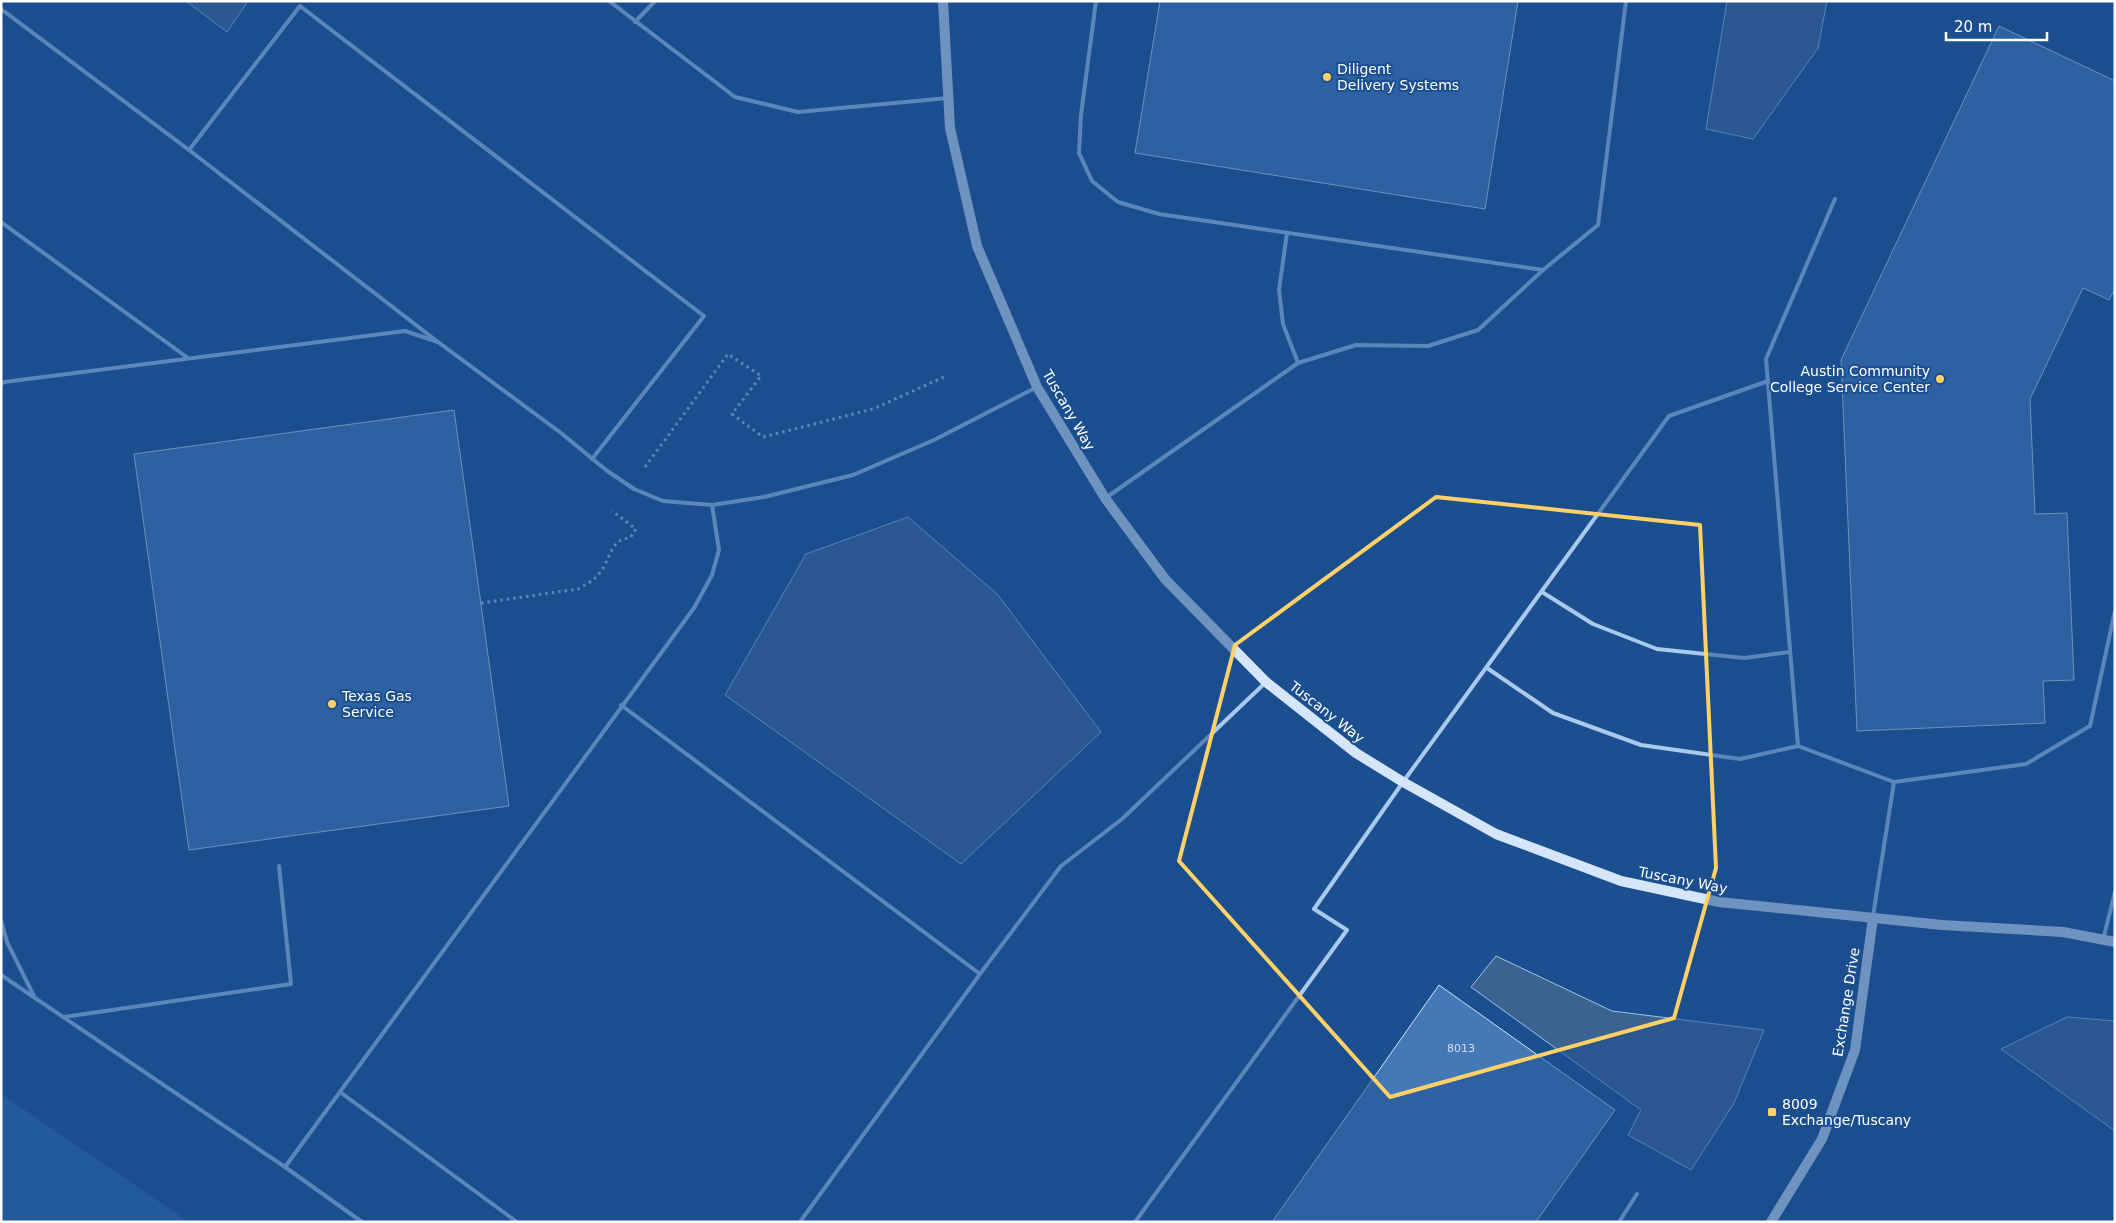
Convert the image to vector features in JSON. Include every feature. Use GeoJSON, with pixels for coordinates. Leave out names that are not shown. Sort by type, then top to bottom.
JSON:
{"type":"FeatureCollection","features":[{"type":"Feature","properties":{"kind":"street","name":"Tuscany Way"},"geometry":{"type":"LineString","coordinates":[[943,1],[950,128],[976,246],[1037,387],[1105,498],[1165,579],[1266,682],[1356,753],[1403,782],[1496,834],[1621,881],[1719,902],[1942,926],[2062,932],[2115,942]]}},
{"type":"Feature","properties":{"kind":"street","name":"Exchange Drive"},"geometry":{"type":"LineString","coordinates":[[1771,1222],[1822,1139],[1855,1050],[1873,918]]}},
{"type":"Feature","properties":{"kind":"lane"},"geometry":{"type":"LineString","coordinates":[[609,1],[735,97],[798,112],[948,98]]}},
{"type":"Feature","properties":{"kind":"lane"},"geometry":{"type":"LineString","coordinates":[[636,22],[655,1]]}},
{"type":"Feature","properties":{"kind":"lane"},"geometry":{"type":"LineString","coordinates":[[1096,1],[1080,114],[1079,153],[1092,181],[1118,202],[1159,214],[1543,270]]}},
{"type":"Feature","properties":{"kind":"lane"},"geometry":{"type":"LineString","coordinates":[[1105,498],[1298,363],[1356,345],[1428,346],[1478,330],[1543,270],[1598,225],[1626,1]]}},
{"type":"Feature","properties":{"kind":"lane"},"geometry":{"type":"LineString","coordinates":[[189,150],[300,6],[704,316],[592,459]]}},
{"type":"Feature","properties":{"kind":"lane"},"geometry":{"type":"LineString","coordinates":[[1,9],[189,150],[606,470],[634,489],[664,501],[712,505],[764,497],[853,476],[934,440],[1037,387]]}},
{"type":"Feature","properties":{"kind":"lane"},"geometry":{"type":"LineString","coordinates":[[1798,746],[1766,359],[1835,199]]}},
{"type":"Feature","properties":{"kind":"lane"},"geometry":{"type":"LineString","coordinates":[[1,222],[188,358]]}},
{"type":"Feature","properties":{"kind":"lane"},"geometry":{"type":"LineString","coordinates":[[1287,233],[1279,290],[1283,324],[1298,363]]}},
{"type":"Feature","properties":{"kind":"lane"},"geometry":{"type":"LineString","coordinates":[[1,384],[4,382],[405,331],[438,342]]}},
{"type":"Feature","properties":{"kind":"lane"},"geometry":{"type":"LineString","coordinates":[[1135,1222],[1347,930],[1314,909],[1403,782],[1669,416],[1768,381]]}},
{"type":"Feature","properties":{"kind":"lane"},"geometry":{"type":"LineString","coordinates":[[285,1167],[621,705],[694,608],[712,575],[719,550],[712,505]]}},
{"type":"Feature","properties":{"kind":"lane"},"geometry":{"type":"LineString","coordinates":[[1542,592],[1593,624],[1657,649],[1744,658],[1790,652]]}},
{"type":"Feature","properties":{"kind":"lane"},"geometry":{"type":"LineString","coordinates":[[1487,668],[1553,714],[1641,745],[1740,759],[1798,746],[1894,782],[2026,764],[2090,726],[2115,611]]}},
{"type":"Feature","properties":{"kind":"lane"},"geometry":{"type":"LineString","coordinates":[[800,1222],[1060,866],[1122,819],[1266,682]]}},
{"type":"Feature","properties":{"kind":"lane"},"geometry":{"type":"LineString","coordinates":[[621,705],[980,974]]}},
{"type":"Feature","properties":{"kind":"lane"},"geometry":{"type":"LineString","coordinates":[[1873,918],[1894,782]]}},
{"type":"Feature","properties":{"kind":"lane"},"geometry":{"type":"LineString","coordinates":[[64,1018],[291,984],[279,866]]}},
{"type":"Feature","properties":{"kind":"lane"},"geometry":{"type":"LineString","coordinates":[[2103,940],[2115,892]]}},
{"type":"Feature","properties":{"kind":"lane"},"geometry":{"type":"LineString","coordinates":[[1,920],[7,942],[35,998]]}},
{"type":"Feature","properties":{"kind":"lane"},"geometry":{"type":"LineString","coordinates":[[1,975],[285,1167],[362,1222]]}},
{"type":"Feature","properties":{"kind":"lane"},"geometry":{"type":"LineString","coordinates":[[340,1092],[517,1222]]}},
{"type":"Feature","properties":{"kind":"lane"},"geometry":{"type":"LineString","coordinates":[[1619,1222],[1637,1194]]}},
{"type":"Feature","properties":{"kind":"path"},"geometry":{"type":"LineString","coordinates":[[645,467],[728,354],[761,376],[732,414],[763,437],[873,409],[944,377]]}},
{"type":"Feature","properties":{"kind":"path"},"geometry":{"type":"LineString","coordinates":[[481,603],[578,589],[588,583],[598,575],[606,564],[614,544],[621,538],[630,538],[636,529],[612,511]]}},
{"type":"Feature","properties":{"kind":"highlighted area"},"geometry":{"type":"Polygon","coordinates":[[[1436,497],[1700,525],[1716,868],[1674,1018],[1390,1097],[1179,861],[1235,645],[1436,497]]]}},
{"type":"Feature","properties":{"kind":"shaded area"},"geometry":{"type":"Polygon","coordinates":[[[186,1],[248,1],[227,32],[186,1]]]}},
{"type":"Feature","properties":{"kind":"shaded area"},"geometry":{"type":"Polygon","coordinates":[[[1727,1],[1827,1],[1818,48],[1753,139],[1706,129],[1727,1]]]}},
{"type":"Feature","properties":{"kind":"shaded area"},"geometry":{"type":"Polygon","coordinates":[[[908,517],[998,595],[1101,732],[961,864],[725,695],[806,554],[908,517]]]}},
{"type":"Feature","properties":{"kind":"shaded area"},"geometry":{"type":"Polygon","coordinates":[[[1496,956],[1612,1011],[1764,1030],[1734,1103],[1691,1170],[1628,1135],[1641,1110],[1471,987],[1496,956]]]}},
{"type":"Feature","properties":{"kind":"shaded area"},"geometry":{"type":"Polygon","coordinates":[[[2067,1017],[2115,1021],[2115,1131],[2001,1049],[2067,1017]]]}},
{"type":"Feature","properties":{"kind":"shaded area"},"geometry":{"type":"Polygon","coordinates":[[[1,1094],[189,1222],[1,1222],[1,1094]]]}},
{"type":"Feature","properties":{"kind":"building","name":"Diligent Delivery Systems"},"geometry":{"type":"Polygon","coordinates":[[[1160,1],[1518,1],[1485,209],[1135,153],[1160,1]]]}},
{"type":"Feature","properties":{"kind":"building","name":"Austin Community College Service Center"},"geometry":{"type":"Polygon","coordinates":[[[1999,26],[2115,81],[2115,289],[2109,300],[2083,288],[2030,399],[2035,514],[2067,513],[2074,680],[2043,681],[2045,723],[1857,731],[1841,360],[1999,26]]]}},
{"type":"Feature","properties":{"kind":"building","name":"Texas Gas Service"},"geometry":{"type":"Polygon","coordinates":[[[454,410],[509,806],[189,850],[134,454],[454,410]]]}},
{"type":"Feature","properties":{"kind":"building"},"geometry":{"type":"Polygon","coordinates":[[[1439,985],[1615,1110],[1536,1222],[1272,1222],[1439,985]]]}},
{"type":"Feature","properties":{"kind":"place","name":"Diligent Delivery Systems"},"geometry":{"type":"Point","coordinates":[1327,77]}},
{"type":"Feature","properties":{"kind":"place","name":"Austin Community College Service Center"},"geometry":{"type":"Point","coordinates":[1940,379]}},
{"type":"Feature","properties":{"kind":"place","name":"Texas Gas Service"},"geometry":{"type":"Point","coordinates":[332,704]}},
{"type":"Feature","properties":{"kind":"place","name":"8009 Exchange/Tuscany"},"geometry":{"type":"Point","coordinates":[1772,1112]}}]}
